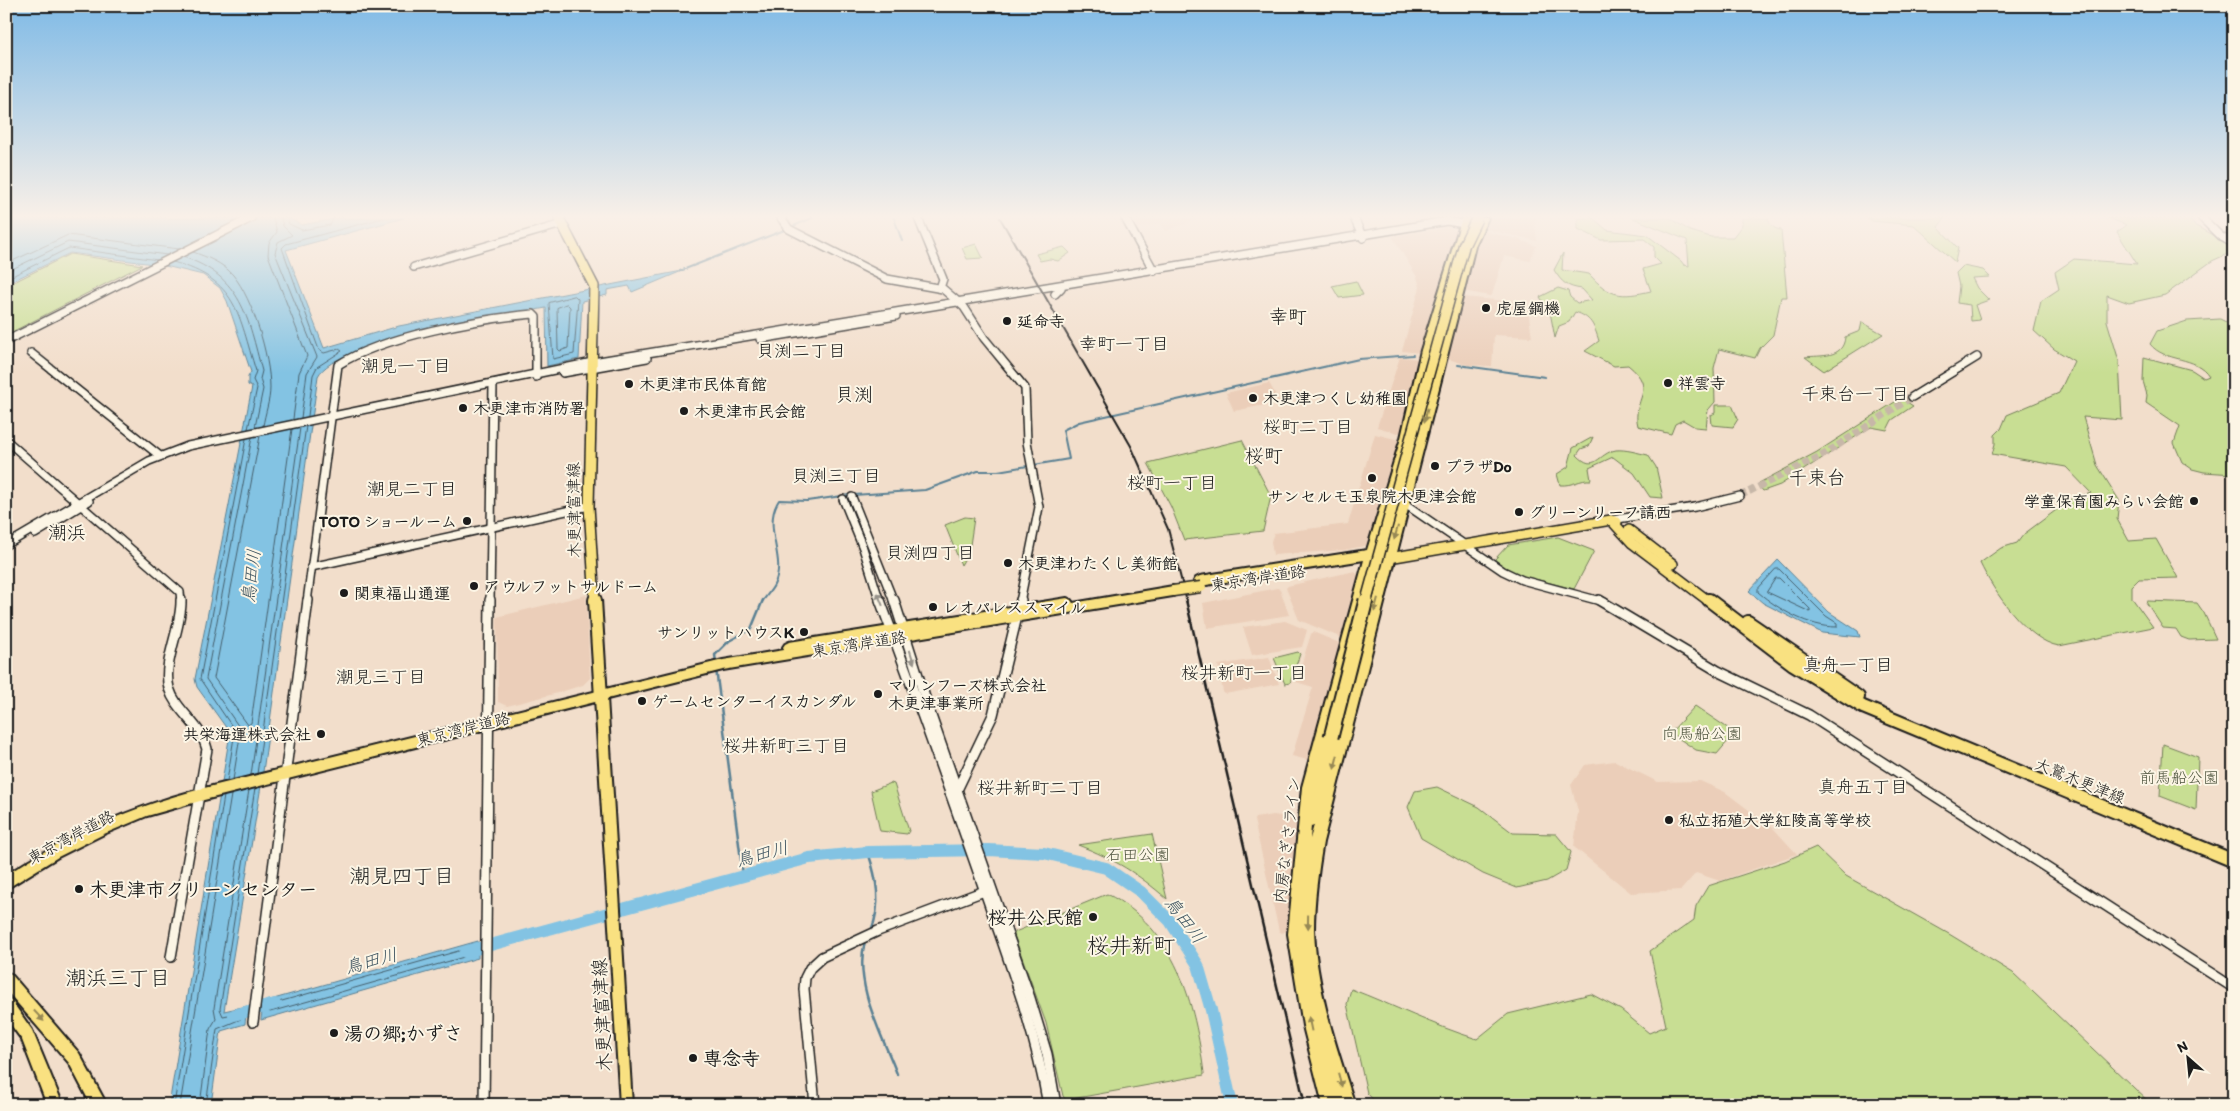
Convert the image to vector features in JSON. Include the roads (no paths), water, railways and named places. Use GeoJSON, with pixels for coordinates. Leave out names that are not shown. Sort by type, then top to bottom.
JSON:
{"type":"FeatureCollection","features":[{"type":"Feature","properties":{"kind":"highway"},"geometry":{"type":"LineString","coordinates":[[1380,556],[1426,354],[1450,270]]}},
{"type":"Feature","properties":{"kind":"highway"},"geometry":{"type":"LineString","coordinates":[[1426,354],[1451,270]]}},
{"type":"Feature","properties":{"kind":"highway"},"geometry":{"type":"LineString","coordinates":[[1305,840],[1457,270]]}},
{"type":"Feature","properties":{"kind":"highway"},"geometry":{"type":"LineString","coordinates":[[1380,556],[1405,504],[1465,270]]}},
{"type":"Feature","properties":{"kind":"highway","name":"東京湾岸道路"},"geometry":{"type":"LineString","coordinates":[[6,874],[58,841],[111,814],[151,800],[201,791],[601,692],[723,665],[899,634],[1380,556]]}},
{"type":"Feature","properties":{"kind":"highway","name":"内房なぎさライン"},"geometry":{"type":"LineString","coordinates":[[1331,1105],[1310,1026],[1294,934],[1305,840],[1304,814],[1308,787],[1380,556]]}},
{"type":"Feature","properties":{"kind":"highway","name":"内房なぎさライン"},"geometry":{"type":"LineString","coordinates":[[1347,1105],[1310,960],[1308,928],[1311,870],[1380,556]]}},
{"type":"Feature","properties":{"kind":"highway","name":"東京湾岸道路"},"geometry":{"type":"LineString","coordinates":[[6,883],[61,846],[104,825],[201,791]]}},
{"type":"Feature","properties":{"kind":"highway"},"geometry":{"type":"LineString","coordinates":[[6,979],[64,1044],[79,1065],[96,1101]]}},
{"type":"Feature","properties":{"kind":"highway"},"geometry":{"type":"LineString","coordinates":[[6,1005],[26,1035],[55,1105]]}},
{"type":"Feature","properties":{"kind":"main road","name":"木更津富津線"},"geometry":{"type":"LineString","coordinates":[[586,270],[594,286],[595,299],[589,506],[626,1105]]}},
{"type":"Feature","properties":{"kind":"main road"},"geometry":{"type":"LineString","coordinates":[[1380,556],[1465,545],[1611,520]]}},
{"type":"Feature","properties":{"kind":"main road","name":"大鷲木更津線"},"geometry":{"type":"LineString","coordinates":[[1611,520],[1615,527],[1642,549],[1810,676],[1873,712],[2234,861]]}},
{"type":"Feature","properties":{"kind":"street"},"geometry":{"type":"LineString","coordinates":[[6,340],[143,270]]}},
{"type":"Feature","properties":{"kind":"street"},"geometry":{"type":"LineString","coordinates":[[869,270],[887,279],[940,288],[960,303],[984,338],[1017,376],[1026,393],[1027,442],[1039,500],[1017,614],[993,715],[954,792]]}},
{"type":"Feature","properties":{"kind":"street"},"geometry":{"type":"LineString","coordinates":[[939,270],[943,279],[940,288]]}},
{"type":"Feature","properties":{"kind":"street"},"geometry":{"type":"LineString","coordinates":[[960,303],[1023,290],[1161,270]]}},
{"type":"Feature","properties":{"kind":"street"},"geometry":{"type":"LineString","coordinates":[[1049,281],[1059,286]]}},
{"type":"Feature","properties":{"kind":"street"},"geometry":{"type":"LineString","coordinates":[[1023,290],[1031,287],[1032,284]]}},
{"type":"Feature","properties":{"kind":"street"},"geometry":{"type":"LineString","coordinates":[[6,551],[160,456],[188,446],[593,365],[1059,286]]}},
{"type":"Feature","properties":{"kind":"street"},"geometry":{"type":"LineString","coordinates":[[1055,294],[1059,286]]}},
{"type":"Feature","properties":{"kind":"street"},"geometry":{"type":"LineString","coordinates":[[1031,292],[1039,295]]}},
{"type":"Feature","properties":{"kind":"street"},"geometry":{"type":"LineString","coordinates":[[253,1022],[311,567],[340,363],[368,349],[418,336],[533,314],[536,317],[536,376]]}},
{"type":"Feature","properties":{"kind":"street"},"geometry":{"type":"LineString","coordinates":[[31,353],[160,456]]}},
{"type":"Feature","properties":{"kind":"street"},"geometry":{"type":"LineString","coordinates":[[1911,396],[1974,356]]}},
{"type":"Feature","properties":{"kind":"street"},"geometry":{"type":"LineString","coordinates":[[484,1105],[493,385]]}},
{"type":"Feature","properties":{"kind":"street"},"geometry":{"type":"LineString","coordinates":[[6,545],[162,459],[187,450],[233,438]]}},
{"type":"Feature","properties":{"kind":"street"},"geometry":{"type":"LineString","coordinates":[[6,440],[180,592],[181,616],[169,686],[174,698],[204,735],[207,749],[171,957]]}},
{"type":"Feature","properties":{"kind":"street"},"geometry":{"type":"LineString","coordinates":[[1611,520],[1678,510],[1738,495]]}},
{"type":"Feature","properties":{"kind":"street"},"geometry":{"type":"LineString","coordinates":[[852,497],[893,598],[899,634]]}},
{"type":"Feature","properties":{"kind":"street"},"geometry":{"type":"LineString","coordinates":[[843,498],[864,548],[873,582],[899,634],[988,889],[1040,1026],[1056,1105]]}},
{"type":"Feature","properties":{"kind":"street"},"geometry":{"type":"LineString","coordinates":[[1405,504],[1504,572],[1522,580],[1590,597],[1620,609],[1718,672],[1809,715],[2234,988]]}},
{"type":"Feature","properties":{"kind":"street"},"geometry":{"type":"LineString","coordinates":[[311,567],[589,506]]}},
{"type":"Feature","properties":{"kind":"street"},"geometry":{"type":"LineString","coordinates":[[815,1105],[809,1058],[804,989],[805,978],[814,962],[878,931],[988,889]]}},
{"type":"Feature","properties":{"kind":"street"},"geometry":{"type":"LineString","coordinates":[[988,889],[1032,1028],[1048,1105]]}},
{"type":"Feature","properties":{"kind":"water"},"geometry":{"type":"Polygon","coordinates":[[[6,270],[35,270],[6,284],[6,270]]]}},
{"type":"Feature","properties":{"kind":"water"},"geometry":{"type":"Polygon","coordinates":[[[181,270],[294,270],[324,348],[399,326],[682,271],[632,292],[629,286],[607,290],[607,295],[582,301],[579,359],[547,366],[546,308],[460,324],[387,341],[331,363],[318,376],[261,786],[224,1011],[247,1006],[245,1024],[221,1031],[211,1105],[169,1105],[230,733],[197,687],[195,679],[252,387],[248,385],[248,377],[251,372],[227,301],[220,288],[203,275],[181,270]]]}},
{"type":"Feature","properties":{"kind":"water"},"geometry":{"type":"Polygon","coordinates":[[[1778,560],[1829,612],[1858,631],[1860,637],[1822,633],[1763,603],[1749,591],[1778,560]]]}},
{"type":"Feature","properties":{"kind":"water"},"geometry":{"type":"Polygon","coordinates":[[[478,941],[478,958],[261,1020],[263,1002],[478,941]]]}},
{"type":"Feature","properties":{"kind":"waterway"},"geometry":{"type":"LineString","coordinates":[[854,495],[925,490],[978,471],[998,471],[1069,459],[1063,430],[1079,422],[1359,359],[1413,355]]}},
{"type":"Feature","properties":{"kind":"waterway"},"geometry":{"type":"LineString","coordinates":[[1458,365],[1545,377]]}},
{"type":"Feature","properties":{"kind":"waterway"},"geometry":{"type":"LineString","coordinates":[[762,601],[773,587],[777,575],[778,564],[773,521],[774,511],[779,500],[807,501],[849,495]]}},
{"type":"Feature","properties":{"kind":"waterway"},"geometry":{"type":"LineString","coordinates":[[716,662],[715,655],[729,641],[751,629],[762,601]]}},
{"type":"Feature","properties":{"kind":"waterway"},"geometry":{"type":"LineString","coordinates":[[716,669],[743,875]]}},
{"type":"Feature","properties":{"kind":"waterway","name":"鳥田川"},"geometry":{"type":"LineString","coordinates":[[465,952],[809,858],[868,852],[989,850],[1044,853],[1106,868],[1141,892],[1170,921],[1198,965],[1211,1010],[1232,1105]]}},
{"type":"Feature","properties":{"kind":"waterway"},"geometry":{"type":"LineString","coordinates":[[868,852],[877,892],[876,911],[871,931]]}},
{"type":"Feature","properties":{"kind":"waterway"},"geometry":{"type":"LineString","coordinates":[[865,941],[862,958],[866,992],[877,1026],[897,1074]]}},
{"type":"Feature","properties":{"kind":"waterway","name":"鳥田川"},"geometry":{"type":"LineString","coordinates":[[234,1015],[275,1004]]}},
{"type":"Feature","properties":{"kind":"tunnel"},"geometry":{"type":"LineString","coordinates":[[1740,496],[1823,455],[1912,397]]}},
{"type":"Feature","properties":{"kind":"railway"},"geometry":{"type":"LineString","coordinates":[[1030,270],[1131,446],[1168,529],[1187,602]]}},
{"type":"Feature","properties":{"kind":"railway"},"geometry":{"type":"LineString","coordinates":[[1186,600],[1305,1105]]}},
{"type":"Feature","properties":{"kind":"place","name":"虎屋鋼機"},"geometry":{"type":"Point","coordinates":[1486,308]}},
{"type":"Feature","properties":{"kind":"place","name":"延命寺"},"geometry":{"type":"Point","coordinates":[1007,321]}},
{"type":"Feature","properties":{"kind":"place","name":"祥雲寺"},"geometry":{"type":"Point","coordinates":[1668,383]}},
{"type":"Feature","properties":{"kind":"place","name":"木更津市民体育館"},"geometry":{"type":"Point","coordinates":[629,384]}},
{"type":"Feature","properties":{"kind":"place","name":"木更津つくし幼稚園"},"geometry":{"type":"Point","coordinates":[1253,398]}},
{"type":"Feature","properties":{"kind":"place","name":"木更津市消防署"},"geometry":{"type":"Point","coordinates":[463,408]}},
{"type":"Feature","properties":{"kind":"place","name":"木更津市民会館"},"geometry":{"type":"Point","coordinates":[684,411]}},
{"type":"Feature","properties":{"kind":"place","name":"プラザDo"},"geometry":{"type":"Point","coordinates":[1435,466]}},
{"type":"Feature","properties":{"kind":"place","name":"サンセルモ玉泉院木更津会館"},"geometry":{"type":"Point","coordinates":[1372,478]}},
{"type":"Feature","properties":{"kind":"place","name":"学童保育園みらい会館"},"geometry":{"type":"Point","coordinates":[2194,501]}},
{"type":"Feature","properties":{"kind":"place","name":"グリーンリーフ請西"},"geometry":{"type":"Point","coordinates":[1519,512]}},
{"type":"Feature","properties":{"kind":"place","name":"TOTO ショールーム"},"geometry":{"type":"Point","coordinates":[467,521]}},
{"type":"Feature","properties":{"kind":"place","name":"木更津わたくし美術館"},"geometry":{"type":"Point","coordinates":[1008,563]}},
{"type":"Feature","properties":{"kind":"place","name":"アウルフットサルドーム"},"geometry":{"type":"Point","coordinates":[474,586]}},
{"type":"Feature","properties":{"kind":"place","name":"関東福山通運"},"geometry":{"type":"Point","coordinates":[344,593]}},
{"type":"Feature","properties":{"kind":"place","name":"レオパレススマイル"},"geometry":{"type":"Point","coordinates":[933,607]}},
{"type":"Feature","properties":{"kind":"place","name":"サンリットハウスK"},"geometry":{"type":"Point","coordinates":[804,632]}},
{"type":"Feature","properties":{"kind":"place","name":"マリンフーズ株式会社 木更津事業所"},"geometry":{"type":"Point","coordinates":[878,694]}},
{"type":"Feature","properties":{"kind":"place","name":"ゲームセンターイスカンダル"},"geometry":{"type":"Point","coordinates":[642,701]}},
{"type":"Feature","properties":{"kind":"place","name":"共栄海運株式会社"},"geometry":{"type":"Point","coordinates":[321,734]}},
{"type":"Feature","properties":{"kind":"place","name":"私立拓殖大学紅陵高等学校"},"geometry":{"type":"Point","coordinates":[1669,820]}},
{"type":"Feature","properties":{"kind":"place","name":"木更津市クリーンセンター"},"geometry":{"type":"Point","coordinates":[79,889]}},
{"type":"Feature","properties":{"kind":"place","name":"桜井公民館"},"geometry":{"type":"Point","coordinates":[1093,917]}},
{"type":"Feature","properties":{"kind":"place","name":"湯の郷;かずさ"},"geometry":{"type":"Point","coordinates":[334,1033]}},
{"type":"Feature","properties":{"kind":"place","name":"専念寺"},"geometry":{"type":"Point","coordinates":[693,1058]}},
{"type":"Feature","properties":{"kind":"district","name":"幸町"},"geometry":{"type":"Point","coordinates":[1288,316]}},
{"type":"Feature","properties":{"kind":"district","name":"幸町一丁目"},"geometry":{"type":"Point","coordinates":[1124,344]}},
{"type":"Feature","properties":{"kind":"district","name":"貝渕二丁目"},"geometry":{"type":"Point","coordinates":[801,351]}},
{"type":"Feature","properties":{"kind":"district","name":"潮見一丁目"},"geometry":{"type":"Point","coordinates":[406,366]}},
{"type":"Feature","properties":{"kind":"district","name":"貝渕"},"geometry":{"type":"Point","coordinates":[854,394]}},
{"type":"Feature","properties":{"kind":"district","name":"千束台一丁目"},"geometry":{"type":"Point","coordinates":[1855,394]}},
{"type":"Feature","properties":{"kind":"district","name":"桜町二丁目"},"geometry":{"type":"Point","coordinates":[1308,427]}},
{"type":"Feature","properties":{"kind":"district","name":"桜町"},"geometry":{"type":"Point","coordinates":[1264,455]}},
{"type":"Feature","properties":{"kind":"district","name":"貝渕三丁目"},"geometry":{"type":"Point","coordinates":[836,476]}},
{"type":"Feature","properties":{"kind":"district","name":"千束台"},"geometry":{"type":"Point","coordinates":[1817,477]}},
{"type":"Feature","properties":{"kind":"district","name":"桜町一丁目"},"geometry":{"type":"Point","coordinates":[1172,483]}},
{"type":"Feature","properties":{"kind":"district","name":"潮見二丁目"},"geometry":{"type":"Point","coordinates":[412,489]}},
{"type":"Feature","properties":{"kind":"district","name":"潮浜"},"geometry":{"type":"Point","coordinates":[67,532]}},
{"type":"Feature","properties":{"kind":"district","name":"貝渕四丁目"},"geometry":{"type":"Point","coordinates":[930,553]}},
{"type":"Feature","properties":{"kind":"district","name":"真舟一丁目"},"geometry":{"type":"Point","coordinates":[1848,665]}},
{"type":"Feature","properties":{"kind":"district","name":"桜井新町一丁目"},"geometry":{"type":"Point","coordinates":[1244,673]}},
{"type":"Feature","properties":{"kind":"district","name":"潮見三丁目"},"geometry":{"type":"Point","coordinates":[381,677]}},
{"type":"Feature","properties":{"kind":"district","name":"桜井新町三丁目"},"geometry":{"type":"Point","coordinates":[786,746]}},
{"type":"Feature","properties":{"kind":"district","name":"真舟五丁目"},"geometry":{"type":"Point","coordinates":[1863,787]}},
{"type":"Feature","properties":{"kind":"district","name":"桜井新町二丁目"},"geometry":{"type":"Point","coordinates":[1040,788]}},
{"type":"Feature","properties":{"kind":"district","name":"潮見四丁目"},"geometry":{"type":"Point","coordinates":[402,875]}},
{"type":"Feature","properties":{"kind":"district","name":"桜井新町"},"geometry":{"type":"Point","coordinates":[1131,945]}},
{"type":"Feature","properties":{"kind":"district","name":"潮浜三丁目"},"geometry":{"type":"Point","coordinates":[118,977]}},
{"type":"Feature","properties":{"kind":"park label","name":"向馬船公園"},"geometry":{"type":"Point","coordinates":[1702,733]}},
{"type":"Feature","properties":{"kind":"park label","name":"前馬船公園"},"geometry":{"type":"Point","coordinates":[2179,777]}},
{"type":"Feature","properties":{"kind":"park label","name":"石田公園"},"geometry":{"type":"Point","coordinates":[1138,854]}}]}
